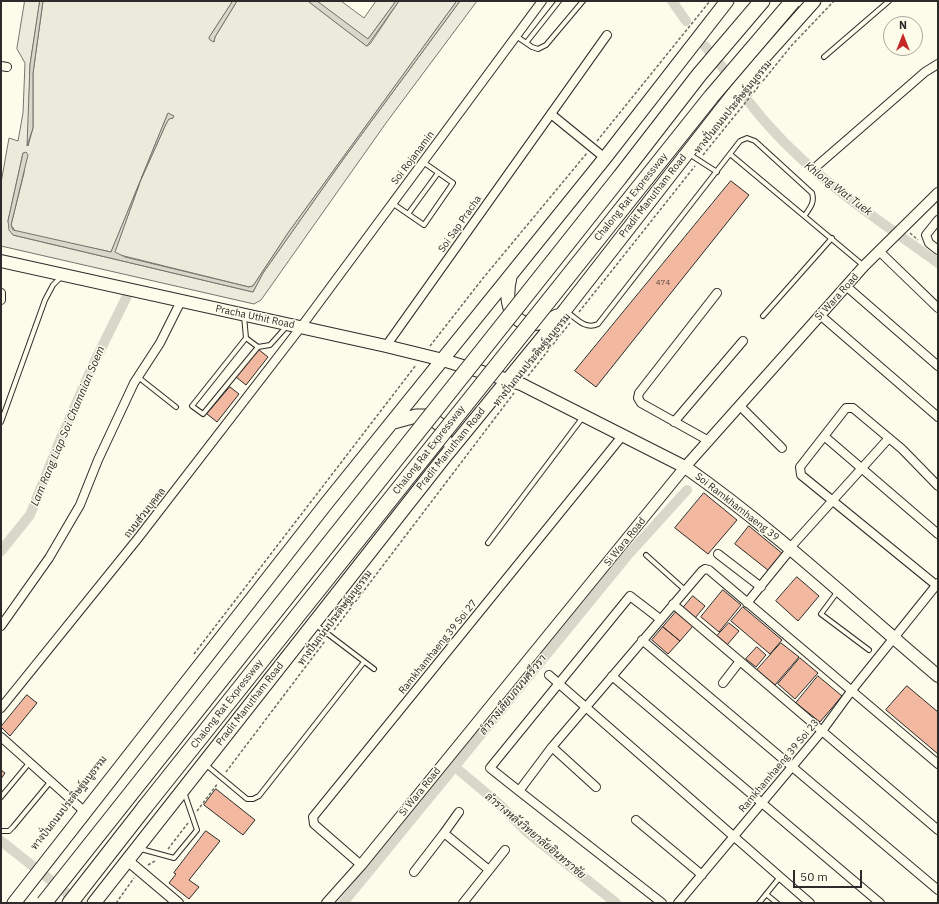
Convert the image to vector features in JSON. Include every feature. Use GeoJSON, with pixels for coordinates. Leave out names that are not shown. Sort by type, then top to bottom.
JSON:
{"type":"FeatureCollection","features":[{"type":"Feature","properties":{"kind":"highway","name":"Chalong Rat Expressway"},"geometry":{"type":"LineString","coordinates":[[44,903],[699,75],[762,1]]}},
{"type":"Feature","properties":{"kind":"highway","name":"Chalong Rat Expressway"},"geometry":{"type":"LineString","coordinates":[[70,903],[581,259],[711,97],[793,1]]}},
{"type":"Feature","properties":{"kind":"main road"},"geometry":{"type":"LineString","coordinates":[[14,903],[321,510],[394,422],[442,360],[605,158],[728,1]]}},
{"type":"Feature","properties":{"kind":"main road","name":"Pradit Manutham Road"},"geometry":{"type":"LineString","coordinates":[[94,903],[442,459],[507,380],[567,314],[687,152],[748,75],[814,1]]}},
{"type":"Feature","properties":{"kind":"main road","name":"Pracha Uthit Road"},"geometry":{"type":"LineString","coordinates":[[1,261],[386,346],[442,360],[507,380]]}},
{"type":"Feature","properties":{"kind":"main road"},"geometry":{"type":"LineString","coordinates":[[510,276],[507,296],[508,305],[519,321],[535,324],[543,323],[567,314]]}},
{"type":"Feature","properties":{"kind":"main road","name":"Soi Ramkhamhaeng 39"},"geometry":{"type":"LineString","coordinates":[[507,380],[521,384],[685,467],[727,497],[937,675]]}},
{"type":"Feature","properties":{"kind":"main road"},"geometry":{"type":"LineString","coordinates":[[394,422],[416,416],[428,416],[442,427],[446,445],[442,459]]}},
{"type":"Feature","properties":{"kind":"street","name":"Soi Rojanamin"},"geometry":{"type":"LineString","coordinates":[[301,327],[542,1]]}},
{"type":"Feature","properties":{"kind":"street","name":"Soi Sap Pracha"},"geometry":{"type":"LineString","coordinates":[[386,346],[607,35]]}},
{"type":"Feature","properties":{"kind":"street"},"geometry":{"type":"LineString","coordinates":[[818,165],[925,72],[938,64]]}},
{"type":"Feature","properties":{"kind":"street"},"geometry":{"type":"LineString","coordinates":[[551,114],[605,158]]}},
{"type":"Feature","properties":{"kind":"street","name":"Si Wara Road"},"geometry":{"type":"LineString","coordinates":[[327,903],[361,865],[685,467],[864,266],[938,193]]}},
{"type":"Feature","properties":{"kind":"street"},"geometry":{"type":"LineString","coordinates":[[938,220],[926,235],[929,243],[938,250]]}},
{"type":"Feature","properties":{"kind":"street"},"geometry":{"type":"LineString","coordinates":[[879,251],[938,308]]}},
{"type":"Feature","properties":{"kind":"street"},"geometry":{"type":"LineString","coordinates":[[846,286],[938,366]]}},
{"type":"Feature","properties":{"kind":"street"},"geometry":{"type":"LineString","coordinates":[[1,293],[1,300]]}},
{"type":"Feature","properties":{"kind":"street"},"geometry":{"type":"LineString","coordinates":[[709,441],[641,403],[638,398],[639,393],[717,293]]}},
{"type":"Feature","properties":{"kind":"street"},"geometry":{"type":"LineString","coordinates":[[1,626],[49,558],[80,505],[98,460],[138,377],[160,343],[181,301]]}},
{"type":"Feature","properties":{"kind":"street"},"geometry":{"type":"LineString","coordinates":[[820,315],[938,417]]}},
{"type":"Feature","properties":{"kind":"street","name":"ถนนส่วนบุคคล"},"geometry":{"type":"LineString","coordinates":[[1,708],[144,530],[301,327]]}},
{"type":"Feature","properties":{"kind":"street"},"geometry":{"type":"LineString","coordinates":[[674,422],[744,341]]}},
{"type":"Feature","properties":{"kind":"street"},"geometry":{"type":"LineString","coordinates":[[740,406],[782,448]]}},
{"type":"Feature","properties":{"kind":"street"},"geometry":{"type":"LineString","coordinates":[[937,584],[801,475],[800,467],[846,408],[853,408],[889,438],[938,486]]}},
{"type":"Feature","properties":{"kind":"street","name":"Ramkhamhaeng 39 Soi 27"},"geometry":{"type":"LineString","coordinates":[[361,865],[314,824],[313,817],[622,435]]}},
{"type":"Feature","properties":{"kind":"street"},"geometry":{"type":"LineString","coordinates":[[824,436],[938,534]]}},
{"type":"Feature","properties":{"kind":"street"},"geometry":{"type":"LineString","coordinates":[[747,603],[790,549],[832,500],[889,438]]}},
{"type":"Feature","properties":{"kind":"street"},"geometry":{"type":"LineString","coordinates":[[718,554],[761,587]]}},
{"type":"Feature","properties":{"kind":"street"},"geometry":{"type":"LineString","coordinates":[[519,791],[552,747],[642,640],[702,571],[706,569],[852,690],[938,764]]}},
{"type":"Feature","properties":{"kind":"street","name":"Ramkhamhaeng 39 Soi 23"},"geometry":{"type":"LineString","coordinates":[[678,903],[822,731],[892,638],[937,584]]}},
{"type":"Feature","properties":{"kind":"street"},"geometry":{"type":"LineString","coordinates":[[660,620],[630,596],[490,768],[662,903]]}},
{"type":"Feature","properties":{"kind":"street"},"geometry":{"type":"LineString","coordinates":[[673,604],[938,830]]}},
{"type":"Feature","properties":{"kind":"street"},"geometry":{"type":"LineString","coordinates":[[642,640],[938,890]]}},
{"type":"Feature","properties":{"kind":"street"},"geometry":{"type":"LineString","coordinates":[[723,683],[740,661]]}},
{"type":"Feature","properties":{"kind":"street"},"geometry":{"type":"LineString","coordinates":[[549,674],[810,903]]}},
{"type":"Feature","properties":{"kind":"street"},"geometry":{"type":"LineString","coordinates":[[612,676],[880,903]]}},
{"type":"Feature","properties":{"kind":"street"},"geometry":{"type":"LineString","coordinates":[[1,737],[85,812]]}},
{"type":"Feature","properties":{"kind":"street"},"geometry":{"type":"LineString","coordinates":[[552,747],[596,787]]}},
{"type":"Feature","properties":{"kind":"street"},"geometry":{"type":"LineString","coordinates":[[414,872],[459,812]]}},
{"type":"Feature","properties":{"kind":"street"},"geometry":{"type":"LineString","coordinates":[[636,820],[702,875]]}},
{"type":"Feature","properties":{"kind":"street"},"geometry":{"type":"LineString","coordinates":[[444,832],[489,870]]}},
{"type":"Feature","properties":{"kind":"street"},"geometry":{"type":"LineString","coordinates":[[463,903],[505,850]]}},
{"type":"Feature","properties":{"kind":"street"},"geometry":{"type":"LineString","coordinates":[[127,860],[178,903]]}},
{"type":"Feature","properties":{"kind":"lane"},"geometry":{"type":"LineString","coordinates":[[526,43],[559,1]]}},
{"type":"Feature","properties":{"kind":"lane"},"geometry":{"type":"LineString","coordinates":[[516,36],[538,49],[546,45],[583,1]]}},
{"type":"Feature","properties":{"kind":"lane"},"geometry":{"type":"LineString","coordinates":[[824,57],[889,1]]}},
{"type":"Feature","properties":{"kind":"lane"},"geometry":{"type":"LineString","coordinates":[[567,314],[588,326],[592,327],[598,324],[740,141],[747,138],[755,141],[812,193],[814,198],[805,215]]}},
{"type":"Feature","properties":{"kind":"lane"},"geometry":{"type":"LineString","coordinates":[[687,152],[717,172]]}},
{"type":"Feature","properties":{"kind":"lane"},"geometry":{"type":"LineString","coordinates":[[730,154],[805,215],[864,266]]}},
{"type":"Feature","properties":{"kind":"lane"},"geometry":{"type":"LineString","coordinates":[[392,203],[424,225],[453,183],[422,162]]}},
{"type":"Feature","properties":{"kind":"lane"},"geometry":{"type":"LineString","coordinates":[[408,214],[438,173]]}},
{"type":"Feature","properties":{"kind":"lane"},"geometry":{"type":"LineString","coordinates":[[763,316],[832,238]]}},
{"type":"Feature","properties":{"kind":"lane"},"geometry":{"type":"LineString","coordinates":[[1,422],[45,300],[53,285],[64,274]]}},
{"type":"Feature","properties":{"kind":"lane"},"geometry":{"type":"LineString","coordinates":[[244,314],[246,338],[192,406],[203,414],[258,347],[270,345],[288,324]]}},
{"type":"Feature","properties":{"kind":"lane"},"geometry":{"type":"LineString","coordinates":[[246,338],[258,347]]}},
{"type":"Feature","properties":{"kind":"lane"},"geometry":{"type":"LineString","coordinates":[[138,377],[176,407]]}},
{"type":"Feature","properties":{"kind":"lane"},"geometry":{"type":"LineString","coordinates":[[488,543],[584,415]]}},
{"type":"Feature","properties":{"kind":"lane"},"geometry":{"type":"LineString","coordinates":[[646,555],[686,590]]}},
{"type":"Feature","properties":{"kind":"lane"},"geometry":{"type":"LineString","coordinates":[[838,591],[821,614],[869,650]]}},
{"type":"Feature","properties":{"kind":"lane"},"geometry":{"type":"LineString","coordinates":[[314,623],[374,669]]}},
{"type":"Feature","properties":{"kind":"lane"},"geometry":{"type":"LineString","coordinates":[[204,763],[247,799],[253,799],[259,796],[364,662]]}},
{"type":"Feature","properties":{"kind":"lane"},"geometry":{"type":"LineString","coordinates":[[1,797],[30,762]]}},
{"type":"Feature","properties":{"kind":"lane"},"geometry":{"type":"LineString","coordinates":[[2,833],[13,827],[51,781]]}},
{"type":"Feature","properties":{"kind":"lane"},"geometry":{"type":"LineString","coordinates":[[138,848],[171,858],[176,857],[197,830],[183,790]]}},
{"type":"Feature","properties":{"kind":"lane"},"geometry":{"type":"LineString","coordinates":[[759,903],[780,877]]}},
{"type":"Feature","properties":{"kind":"lane"},"geometry":{"type":"LineString","coordinates":[[766,894],[777,903]]}},
{"type":"Feature","properties":{"kind":"path"},"geometry":{"type":"LineString","coordinates":[[192,656],[484,277],[592,148],[710,1]]}},
{"type":"Feature","properties":{"kind":"path","name":"ทางปั่นถนนประดิษฐ์มนูธรรม"},"geometry":{"type":"LineString","coordinates":[[116,903],[140,870],[163,855],[193,816],[521,384],[567,314],[700,160],[788,51],[834,1]]}},
{"type":"Feature","properties":{"kind":"shaded area"},"geometry":{"type":"Polygon","coordinates":[[[25,1],[40,1],[30,65],[28,146],[33,128],[33,73],[43,1],[233,1],[209,38],[214,42],[215,37],[237,1],[308,1],[367,46],[370,44],[399,1],[457,1],[288,233],[253,286],[249,287],[116,254],[114,252],[139,185],[111,252],[16,232],[11,225],[24,173],[23,153],[8,221],[13,235],[253,292],[263,273],[342,161],[460,1],[477,1],[386,123],[261,300],[254,304],[1,246],[1,183],[9,138],[18,141],[23,113],[25,63],[17,49],[25,1]],[[168,114],[142,177],[169,118],[173,118],[168,114]]]}},
{"type":"Feature","properties":{"kind":"shaded area"},"geometry":{"type":"Polygon","coordinates":[[[40,1],[43,1],[33,73],[33,128],[27,146],[30,65],[40,1]]]}},
{"type":"Feature","properties":{"kind":"shaded area"},"geometry":{"type":"Polygon","coordinates":[[[233,1],[237,1],[215,37],[214,42],[210,40],[209,38],[233,1]]]}},
{"type":"Feature","properties":{"kind":"shaded area"},"geometry":{"type":"Polygon","coordinates":[[[308,1],[317,1],[368,39],[396,1],[399,1],[367,46],[308,1]]]}},
{"type":"Feature","properties":{"kind":"shaded area"},"geometry":{"type":"Polygon","coordinates":[[[317,1],[341,1],[364,18],[376,1],[396,1],[368,39],[317,1]]]}},
{"type":"Feature","properties":{"kind":"shaded area"},"geometry":{"type":"Polygon","coordinates":[[[457,1],[460,1],[342,161],[263,273],[253,292],[13,235],[9,230],[8,221],[23,153],[26,152],[28,155],[11,225],[13,230],[111,252],[168,113],[174,116],[173,118],[169,119],[166,124],[140,182],[115,252],[125,257],[249,287],[253,286],[288,233],[457,1]]]}},
{"type":"Feature","properties":{"kind":"building"},"geometry":{"type":"Polygon","coordinates":[[[731,181],[749,195],[596,387],[575,371],[731,181]]]}},
{"type":"Feature","properties":{"kind":"building"},"geometry":{"type":"Polygon","coordinates":[[[258,349],[268,357],[246,385],[236,377],[258,349]]]}},
{"type":"Feature","properties":{"kind":"building"},"geometry":{"type":"Polygon","coordinates":[[[230,387],[239,394],[217,422],[207,414],[230,387]]]}},
{"type":"Feature","properties":{"kind":"building"},"geometry":{"type":"Polygon","coordinates":[[[704,493],[737,520],[708,554],[675,528],[704,493]]]}},
{"type":"Feature","properties":{"kind":"building"},"geometry":{"type":"Polygon","coordinates":[[[749,526],[783,554],[769,571],[735,544],[749,526]]]}},
{"type":"Feature","properties":{"kind":"building"},"geometry":{"type":"Polygon","coordinates":[[[797,577],[819,596],[798,621],[776,601],[797,577]]]}},
{"type":"Feature","properties":{"kind":"building"},"geometry":{"type":"Polygon","coordinates":[[[723,590],[741,605],[719,632],[701,617],[723,590]]]}},
{"type":"Feature","properties":{"kind":"building"},"geometry":{"type":"Polygon","coordinates":[[[693,596],[705,606],[695,618],[683,608],[693,596]]]}},
{"type":"Feature","properties":{"kind":"building"},"geometry":{"type":"Polygon","coordinates":[[[743,607],[782,640],[770,654],[731,621],[743,607]]]}},
{"type":"Feature","properties":{"kind":"building"},"geometry":{"type":"Polygon","coordinates":[[[676,612],[693,626],[680,641],[663,627],[676,612]]]}},
{"type":"Feature","properties":{"kind":"building"},"geometry":{"type":"Polygon","coordinates":[[[729,623],[739,631],[727,645],[717,636],[729,623]]]}},
{"type":"Feature","properties":{"kind":"building"},"geometry":{"type":"Polygon","coordinates":[[[663,627],[680,641],[668,654],[652,640],[663,627]]]}},
{"type":"Feature","properties":{"kind":"building"},"geometry":{"type":"Polygon","coordinates":[[[781,643],[799,657],[775,685],[757,670],[781,643]]]}},
{"type":"Feature","properties":{"kind":"building"},"geometry":{"type":"Polygon","coordinates":[[[757,647],[766,655],[756,667],[746,659],[757,647]]]}},
{"type":"Feature","properties":{"kind":"building"},"geometry":{"type":"Polygon","coordinates":[[[800,658],[818,673],[795,699],[778,684],[800,658]]]}},
{"type":"Feature","properties":{"kind":"building"},"geometry":{"type":"Polygon","coordinates":[[[818,676],[842,696],[820,722],[796,703],[818,676]]]}},
{"type":"Feature","properties":{"kind":"building"},"geometry":{"type":"Polygon","coordinates":[[[907,686],[938,712],[938,754],[886,710],[907,686]]]}},
{"type":"Feature","properties":{"kind":"building"},"geometry":{"type":"Polygon","coordinates":[[[27,695],[37,703],[10,736],[1,727],[27,695]]]}},
{"type":"Feature","properties":{"kind":"building"},"geometry":{"type":"Polygon","coordinates":[[[1,770],[5,773],[1,779],[1,770]]]}},
{"type":"Feature","properties":{"kind":"building"},"geometry":{"type":"Polygon","coordinates":[[[216,789],[255,820],[243,835],[204,805],[216,789]]]}},
{"type":"Feature","properties":{"kind":"building"},"geometry":{"type":"Polygon","coordinates":[[[206,831],[220,841],[189,880],[199,887],[189,899],[169,883],[176,874],[174,873],[206,831]]]}},
{"type":"Feature","properties":{"kind":"waterway","name":"Khlong Wat Tuek"},"geometry":{"type":"LineString","coordinates":[[672,1],[686,21]]}},
{"type":"Feature","properties":{"kind":"waterway","name":"Khlong Wat Tuek"},"geometry":{"type":"LineString","coordinates":[[705,46],[732,79]]}},
{"type":"Feature","properties":{"kind":"waterway","name":"Khlong Wat Tuek"},"geometry":{"type":"LineString","coordinates":[[749,102],[769,126],[813,170],[862,208],[938,263]]}},
{"type":"Feature","properties":{"kind":"waterway","name":"Lam Rang Liap Soi Chamnian Soem"},"geometry":{"type":"LineString","coordinates":[[1,551],[30,515],[58,445],[93,365],[127,296]]}},
{"type":"Feature","properties":{"kind":"waterway","name":"ลำรางเลียบถนนศรีวรา"},"geometry":{"type":"LineString","coordinates":[[343,903],[627,556],[687,490]]}},
{"type":"Feature","properties":{"kind":"waterway","name":"ลำรางหลังวิทยาลัยอินทราชัย"},"geometry":{"type":"LineString","coordinates":[[455,767],[498,803],[527,832],[616,903]]}},
{"type":"Feature","properties":{"kind":"waterway"},"geometry":{"type":"LineString","coordinates":[[1,841],[78,902]]}}]}
